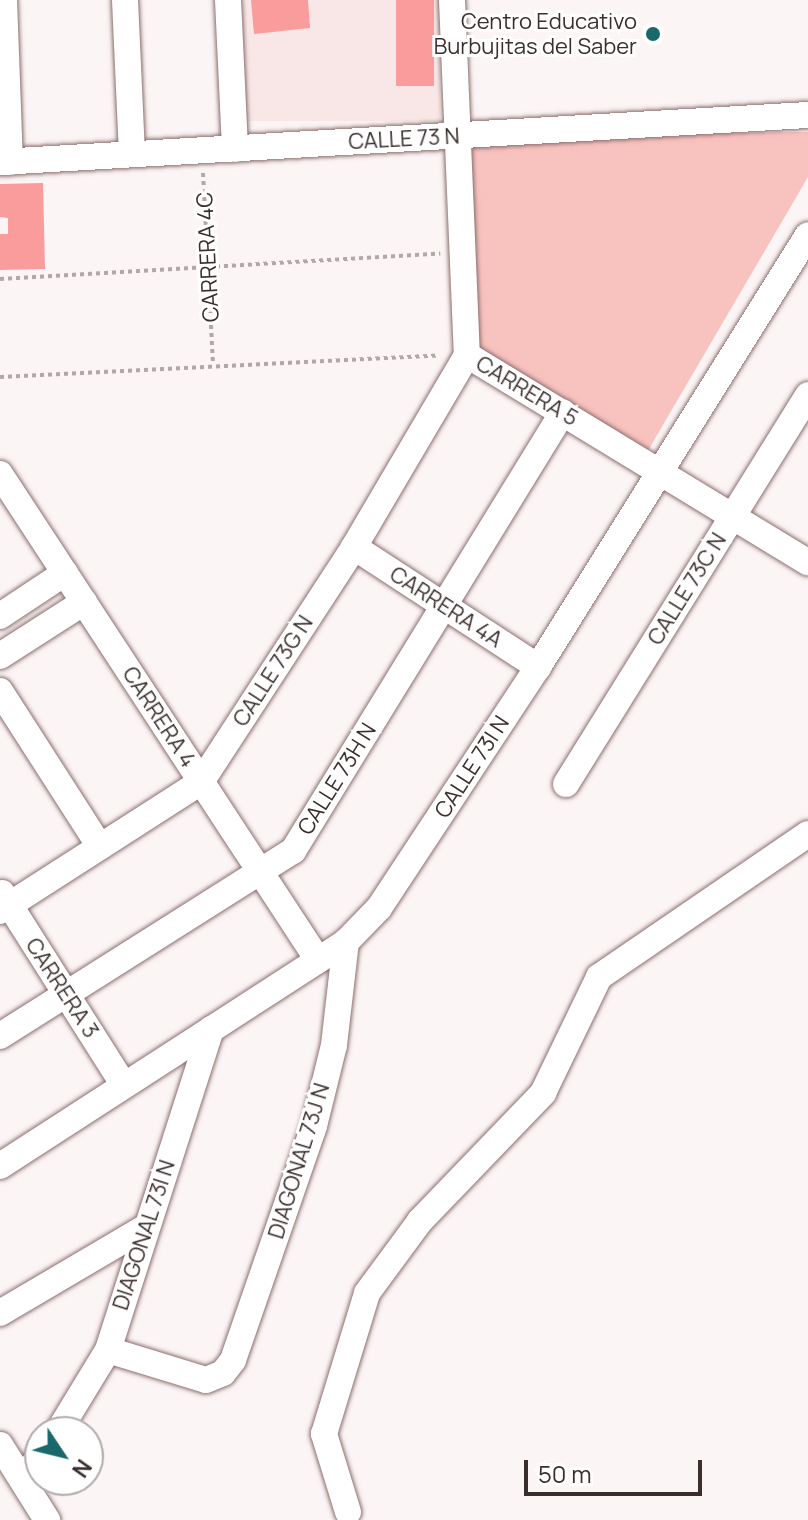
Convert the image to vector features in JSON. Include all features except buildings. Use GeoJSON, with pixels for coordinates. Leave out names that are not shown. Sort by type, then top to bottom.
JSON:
{"type":"FeatureCollection","features":[{"type":"Feature","properties":{"kind":"street"},"geometry":{"type":"LineString","coordinates":[[4,0],[5,162]]}},
{"type":"Feature","properties":{"kind":"street"},"geometry":{"type":"LineString","coordinates":[[125,0],[132,154]]}},
{"type":"Feature","properties":{"kind":"street"},"geometry":{"type":"LineString","coordinates":[[228,0],[235,149]]}},
{"type":"Feature","properties":{"kind":"street","name":"CARRERA 5"},"geometry":{"type":"LineString","coordinates":[[452,0],[467,355],[808,562]]}},
{"type":"Feature","properties":{"kind":"street","name":"CALLE 73 N"},"geometry":{"type":"LineString","coordinates":[[5,162],[808,115]]}},
{"type":"Feature","properties":{"kind":"street","name":"CALLE 73I N"},"geometry":{"type":"LineString","coordinates":[[0,1166],[346,942],[379,908],[538,667],[658,470],[808,235]]}},
{"type":"Feature","properties":{"kind":"street","name":"CALLE 73G N"},"geometry":{"type":"LineString","coordinates":[[3,902],[100,847],[201,782],[354,547],[467,355]]}},
{"type":"Feature","properties":{"kind":"street","name":"CALLE 73C N"},"geometry":{"type":"LineString","coordinates":[[566,784],[808,395]]}},
{"type":"Feature","properties":{"kind":"street","name":"CALLE 73H N"},"geometry":{"type":"LineString","coordinates":[[0,1036],[293,851],[563,412]]}},
{"type":"Feature","properties":{"kind":"street","name":"CARRERA 4"},"geometry":{"type":"LineString","coordinates":[[0,474],[318,960]]}},
{"type":"Feature","properties":{"kind":"street","name":"CARRERA 4A"},"geometry":{"type":"LineString","coordinates":[[354,547],[538,667]]}},
{"type":"Feature","properties":{"kind":"street"},"geometry":{"type":"LineString","coordinates":[[0,616],[65,573]]}},
{"type":"Feature","properties":{"kind":"street"},"geometry":{"type":"LineString","coordinates":[[0,656],[84,602]]}},
{"type":"Feature","properties":{"kind":"street"},"geometry":{"type":"LineString","coordinates":[[0,691],[100,847]]}},
{"type":"Feature","properties":{"kind":"street"},"geometry":{"type":"LineString","coordinates":[[348,1512],[324,1434],[367,1293],[420,1221],[543,1093],[599,977],[808,834]]}},
{"type":"Feature","properties":{"kind":"street","name":"CARRERA 3"},"geometry":{"type":"LineString","coordinates":[[3,902],[124,1085]]}},
{"type":"Feature","properties":{"kind":"street","name":"DIAGONAL 73J N"},"geometry":{"type":"LineString","coordinates":[[108,1350],[206,1380],[223,1373],[233,1360],[314,1126],[334,1045],[346,942]]}},
{"type":"Feature","properties":{"kind":"street","name":"DIAGONAL 73I N"},"geometry":{"type":"LineString","coordinates":[[68,1416],[108,1350],[211,1029]]}},
{"type":"Feature","properties":{"kind":"street"},"geometry":{"type":"LineString","coordinates":[[0,1313],[146,1227]]}},
{"type":"Feature","properties":{"kind":"street"},"geometry":{"type":"LineString","coordinates":[[0,1445],[47,1520]]}},
{"type":"Feature","properties":{"kind":"path","name":"CARRERA 4C"},"geometry":{"type":"LineString","coordinates":[[202,151],[213,363]]}},
{"type":"Feature","properties":{"kind":"path"},"geometry":{"type":"LineString","coordinates":[[0,279],[463,253]]}},
{"type":"Feature","properties":{"kind":"path"},"geometry":{"type":"LineString","coordinates":[[0,377],[213,363],[467,355]]}},
{"type":"Feature","properties":{"kind":"shaded area"},"geometry":{"type":"Polygon","coordinates":[[[243,0],[440,0],[440,121],[243,121],[243,0]]]}},
{"type":"Feature","properties":{"kind":"shaded area"},"geometry":{"type":"Polygon","coordinates":[[[808,132],[808,177],[646,454],[466,350],[457,136],[808,132]]]}},
{"type":"Feature","properties":{"kind":"place","name":"Centro Educativo Burbujitas del Saber"},"geometry":{"type":"Point","coordinates":[653,34]}}]}
